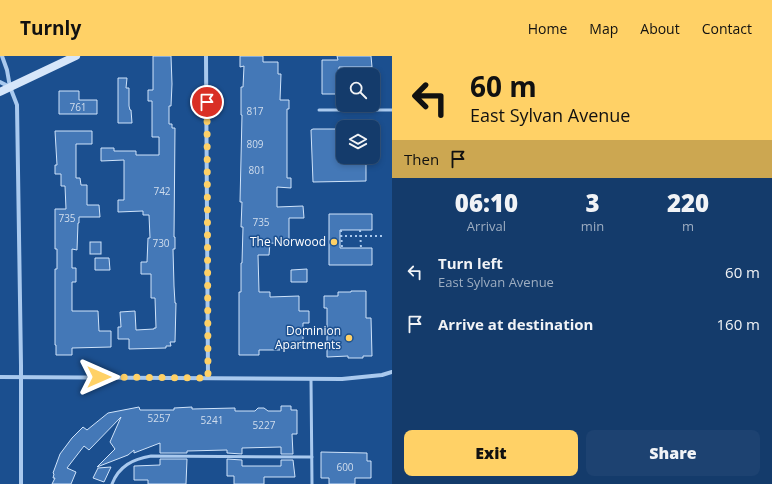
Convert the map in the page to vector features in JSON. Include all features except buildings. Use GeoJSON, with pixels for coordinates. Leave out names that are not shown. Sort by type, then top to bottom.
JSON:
{"type":"FeatureCollection","features":[{"type":"Feature","properties":{"kind":"street"},"geometry":{"type":"LineString","coordinates":[[2,56],[7,70],[10,87],[17,105],[21,484]]}},
{"type":"Feature","properties":{"kind":"street"},"geometry":{"type":"LineString","coordinates":[[0,92],[76,56]]}},
{"type":"Feature","properties":{"kind":"street"},"geometry":{"type":"LineString","coordinates":[[206,56],[208,378]]}},
{"type":"Feature","properties":{"kind":"street"},"geometry":{"type":"LineString","coordinates":[[0,82],[10,87]]}},
{"type":"Feature","properties":{"kind":"street"},"geometry":{"type":"LineString","coordinates":[[0,377],[342,379],[382,375],[392,372]]}},
{"type":"Feature","properties":{"kind":"lane"},"geometry":{"type":"LineString","coordinates":[[319,110],[392,110]]}},
{"type":"Feature","properties":{"kind":"lane"},"geometry":{"type":"LineString","coordinates":[[311,379],[312,484]]}},
{"type":"Feature","properties":{"kind":"lane"},"geometry":{"type":"LineString","coordinates":[[112,484],[115,477],[125,466],[137,459],[151,456],[312,457]]}},
{"type":"Feature","properties":{"kind":"path"},"geometry":{"type":"LineString","coordinates":[[342,230],[342,248]]}},
{"type":"Feature","properties":{"kind":"path"},"geometry":{"type":"LineString","coordinates":[[360,230],[361,248]]}},
{"type":"Feature","properties":{"kind":"path"},"geometry":{"type":"LineString","coordinates":[[341,236],[382,236]]}},
{"type":"Feature","properties":{"kind":"place","name":"The Norwood"},"geometry":{"type":"Point","coordinates":[334,242]}},
{"type":"Feature","properties":{"kind":"place","name":"Dominion Apartments"},"geometry":{"type":"Point","coordinates":[349,338]}},
{"type":"Feature","properties":{"kind":"route"},"geometry":{"type":"LineString","coordinates":[[99,377],[208,378],[207,102]]}}]}
